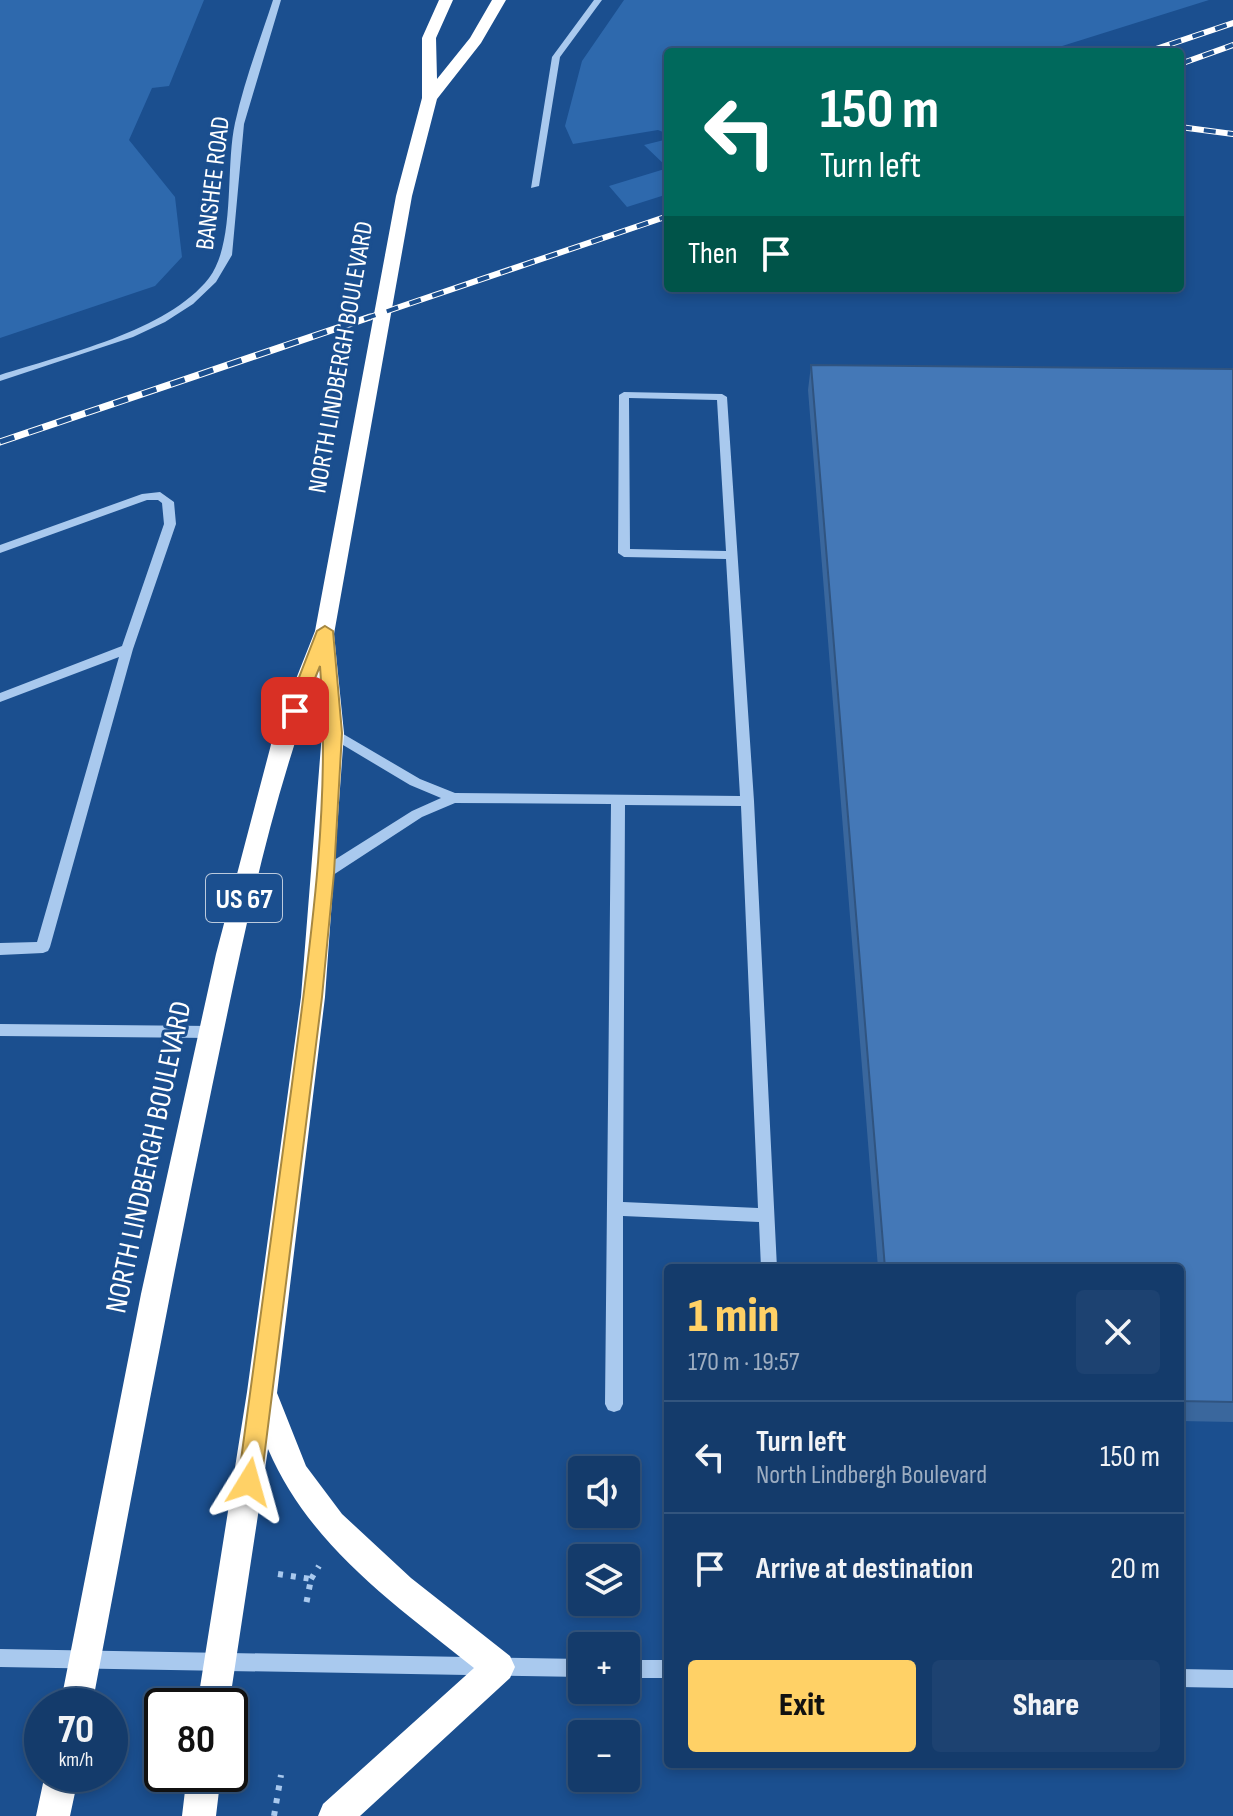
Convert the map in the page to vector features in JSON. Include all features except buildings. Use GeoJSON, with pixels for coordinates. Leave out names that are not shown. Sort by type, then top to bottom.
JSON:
{"type":"FeatureCollection","features":[{"type":"Feature","properties":{"kind":"highway","name":"NORTH LINDBERGH BOULEVARD"},"geometry":{"type":"LineString","coordinates":[[80,1688],[152,1309],[211,1032],[284,737],[325,631],[404,196],[430,98],[429,38],[446,0]]}},
{"type":"Feature","properties":{"kind":"highway","name":"NORTH LINDBERGH BOULEVARD"},"geometry":{"type":"LineString","coordinates":[[430,98],[476,40],[499,0]]}},
{"type":"Feature","properties":{"kind":"highway","name":"NORTH LINDBERGH BOULEVARD"},"geometry":{"type":"LineString","coordinates":[[216,1688],[262,1392],[313,997],[325,873],[333,733],[325,631]]}},
{"type":"Feature","properties":{"kind":"highway"},"geometry":{"type":"LineString","coordinates":[[262,1392],[283,1450],[310,1498],[368,1563],[499,1667],[335,1816]]}},
{"type":"Feature","properties":{"kind":"highway"},"geometry":{"type":"LineString","coordinates":[[53,1816],[58,1792]]}},
{"type":"Feature","properties":{"kind":"highway"},"geometry":{"type":"LineString","coordinates":[[199,1816],[202,1792]]}},
{"type":"Feature","properties":{"kind":"street","name":"BANSHEE ROAD"},"geometry":{"type":"LineString","coordinates":[[0,378],[163,319],[189,303],[220,273],[227,255],[239,124],[277,0]]}},
{"type":"Feature","properties":{"kind":"street"},"geometry":{"type":"LineString","coordinates":[[534,186],[556,57],[598,0]]}},
{"type":"Feature","properties":{"kind":"street"},"geometry":{"type":"LineString","coordinates":[[732,555],[624,553],[624,395],[722,397],[732,555],[747,801],[769,1264]]}},
{"type":"Feature","properties":{"kind":"street"},"geometry":{"type":"LineString","coordinates":[[0,549],[146,497],[160,496],[168,502],[170,524],[127,649],[43,947],[0,949]]}},
{"type":"Feature","properties":{"kind":"street"},"geometry":{"type":"LineString","coordinates":[[0,698],[127,649]]}},
{"type":"Feature","properties":{"kind":"street"},"geometry":{"type":"LineString","coordinates":[[333,733],[415,782],[454,798],[747,801]]}},
{"type":"Feature","properties":{"kind":"street"},"geometry":{"type":"LineString","coordinates":[[325,873],[417,814],[454,798]]}},
{"type":"Feature","properties":{"kind":"street"},"geometry":{"type":"LineString","coordinates":[[614,1404],[618,799]]}},
{"type":"Feature","properties":{"kind":"street"},"geometry":{"type":"LineString","coordinates":[[0,1030],[211,1032]]}},
{"type":"Feature","properties":{"kind":"street"},"geometry":{"type":"LineString","coordinates":[[615,1209],[766,1215]]}},
{"type":"Feature","properties":{"kind":"street"},"geometry":{"type":"LineString","coordinates":[[0,1658],[86,1662],[568,1668]]}},
{"type":"Feature","properties":{"kind":"street"},"geometry":{"type":"LineString","coordinates":[[640,1669],[664,1669]]}},
{"type":"Feature","properties":{"kind":"street"},"geometry":{"type":"LineString","coordinates":[[1184,1678],[1233,1679]]}},
{"type":"Feature","properties":{"kind":"path"},"geometry":{"type":"LineString","coordinates":[[305,1610],[311,1579],[319,1566]]}},
{"type":"Feature","properties":{"kind":"path"},"geometry":{"type":"LineString","coordinates":[[278,1574],[311,1579]]}},
{"type":"Feature","properties":{"kind":"path"},"geometry":{"type":"LineString","coordinates":[[274,1816],[281,1775]]}},
{"type":"Feature","properties":{"kind":"shaded area"},"geometry":{"type":"Polygon","coordinates":[[[0,0],[204,0],[169,86],[152,88],[129,140],[175,197],[182,257],[155,286],[0,338],[0,0]]]}},
{"type":"Feature","properties":{"kind":"shaded area"},"geometry":{"type":"Polygon","coordinates":[[[624,0],[1209,0],[1056,48],[664,48],[664,132],[658,130],[573,144],[565,126],[582,61],[624,0]]]}},
{"type":"Feature","properties":{"kind":"shaded area"},"geometry":{"type":"Polygon","coordinates":[[[664,140],[664,164],[644,145],[664,140]]]}},
{"type":"Feature","properties":{"kind":"shaded area"},"geometry":{"type":"Polygon","coordinates":[[[664,169],[664,195],[627,207],[609,186],[664,169]]]}},
{"type":"Feature","properties":{"kind":"railway"},"geometry":{"type":"LineString","coordinates":[[1159,48],[1233,23]]}},
{"type":"Feature","properties":{"kind":"railway"},"geometry":{"type":"LineString","coordinates":[[1184,63],[1233,45]]}},
{"type":"Feature","properties":{"kind":"railway"},"geometry":{"type":"LineString","coordinates":[[1184,128],[1233,134]]}},
{"type":"Feature","properties":{"kind":"railway"},"geometry":{"type":"LineString","coordinates":[[364,319],[664,217]]}},
{"type":"Feature","properties":{"kind":"railway"},"geometry":{"type":"LineString","coordinates":[[0,442],[370,317]]}},
{"type":"Feature","properties":{"kind":"route"},"geometry":{"type":"LineString","coordinates":[[249,1482],[313,997],[325,873],[333,733],[325,631],[295,711]]}}]}
